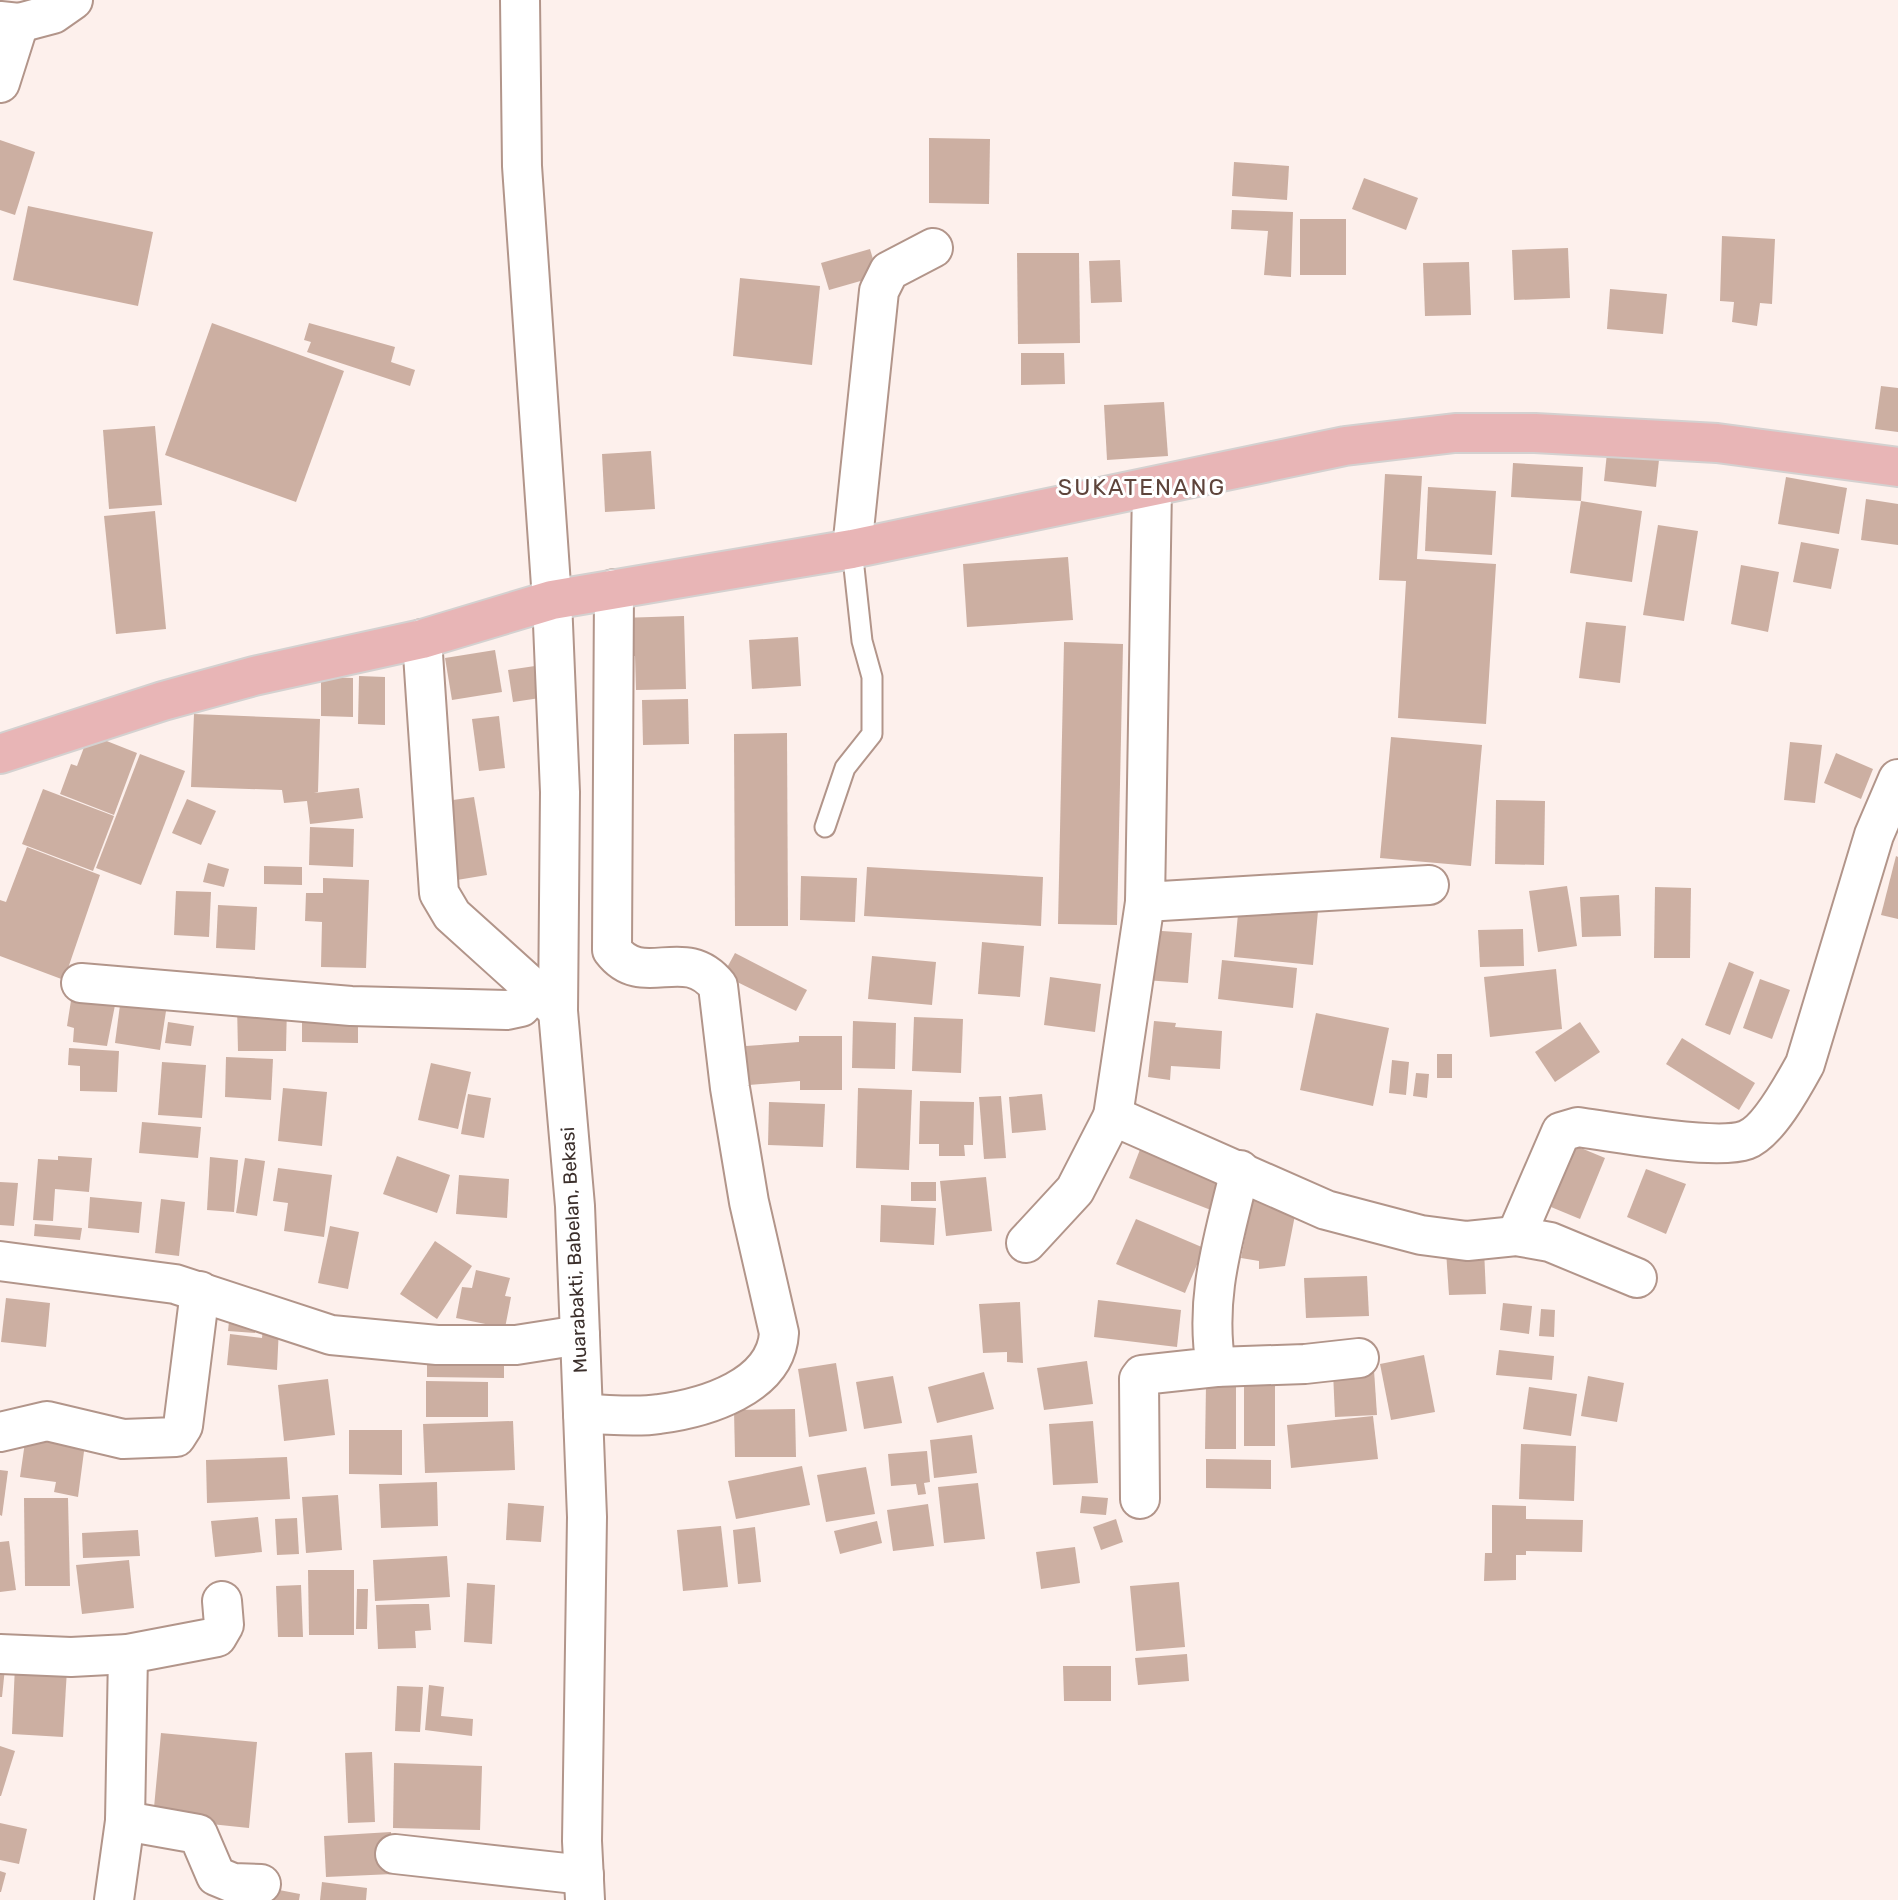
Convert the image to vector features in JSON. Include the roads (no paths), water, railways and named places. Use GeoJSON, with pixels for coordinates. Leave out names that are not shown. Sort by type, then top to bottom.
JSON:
{"type":"FeatureCollection","features":[{"type":"Feature","properties":{"kind":"main road"},"geometry":{"type":"LineString","coordinates":[[0,754],[163,701],[254,676],[422,639],[552,600],[852,549],[1345,446],[1454,433],[1535,433],[1717,443],[1898,467]]}},
{"type":"Feature","properties":{"kind":"street"},"geometry":{"type":"LineString","coordinates":[[0,83],[9,22],[53,14],[72,0]]}},
{"type":"Feature","properties":{"kind":"street","name":"Muarabakti, Babelan, Bekasi"},"geometry":{"type":"LineString","coordinates":[[520,0],[522,166],[552,600],[560,792],[546,1000],[575,1206],[587,1517],[584,1887]]}},
{"type":"Feature","properties":{"kind":"street"},"geometry":{"type":"LineString","coordinates":[[852,549],[879,291],[889,271],[933,248]]}},
{"type":"Feature","properties":{"kind":"street"},"geometry":{"type":"LineString","coordinates":[[1026,1243],[1075,1190],[1114,1116],[1145,902],[1152,487]]}},
{"type":"Feature","properties":{"kind":"street"},"geometry":{"type":"LineString","coordinates":[[583,1414],[657,1415],[695,1407],[738,1390],[769,1367],[778,1350],[779,1333],[749,1202],[730,1087],[719,986],[710,975],[695,966],[647,969],[621,961],[612,950],[614,589]]}},
{"type":"Feature","properties":{"kind":"street"},"geometry":{"type":"LineString","coordinates":[[422,639],[439,893],[452,915],[546,1000]]}},
{"type":"Feature","properties":{"kind":"street"},"geometry":{"type":"LineString","coordinates":[[1516,1236],[1561,1132],[1578,1127],[1722,1143],[1747,1140],[1763,1126],[1790,1091],[1805,1064],[1874,835],[1898,779]]}},
{"type":"Feature","properties":{"kind":"street"},"geometry":{"type":"LineString","coordinates":[[1145,902],[1429,885]]}},
{"type":"Feature","properties":{"kind":"street"},"geometry":{"type":"LineString","coordinates":[[80,983],[351,1006],[508,1010],[546,1000]]}},
{"type":"Feature","properties":{"kind":"street"},"geometry":{"type":"LineString","coordinates":[[1114,1116],[1326,1210],[1421,1236],[1467,1241],[1516,1236],[1550,1242],[1637,1278]]}},
{"type":"Feature","properties":{"kind":"street"},"geometry":{"type":"LineString","coordinates":[[1216,1367],[1211,1339],[1211,1298],[1240,1170]]}},
{"type":"Feature","properties":{"kind":"street"},"geometry":{"type":"LineString","coordinates":[[0,1261],[126,1276],[200,1291],[311,1329],[367,1339],[437,1345],[516,1345],[580,1335]]}},
{"type":"Feature","properties":{"kind":"street"},"geometry":{"type":"LineString","coordinates":[[0,1432],[47,1421],[123,1439],[176,1437],[183,1426],[200,1291]]}},
{"type":"Feature","properties":{"kind":"street"},"geometry":{"type":"LineString","coordinates":[[1140,1499],[1139,1379],[1142,1375],[1216,1367],[1305,1364],[1359,1358]]}},
{"type":"Feature","properties":{"kind":"street"},"geometry":{"type":"LineString","coordinates":[[0,1654],[71,1657],[128,1654],[217,1637],[224,1625],[222,1601]]}},
{"type":"Feature","properties":{"kind":"street"},"geometry":{"type":"LineString","coordinates":[[114,1900],[125,1821],[128,1654]]}},
{"type":"Feature","properties":{"kind":"street"},"geometry":{"type":"LineString","coordinates":[[125,1821],[198,1834],[216,1875],[233,1883],[261,1884]]}},
{"type":"Feature","properties":{"kind":"street"},"geometry":{"type":"LineString","coordinates":[[395,1854],[584,1887]]}},
{"type":"Feature","properties":{"kind":"lane"},"geometry":{"type":"LineString","coordinates":[[825,827],[845,768],[872,734],[872,677],[862,641],[852,549]]}},
{"type":"Feature","properties":{"kind":"district","name":"SUKATENANG"},"geometry":{"type":"Point","coordinates":[1142,487]}}]}
